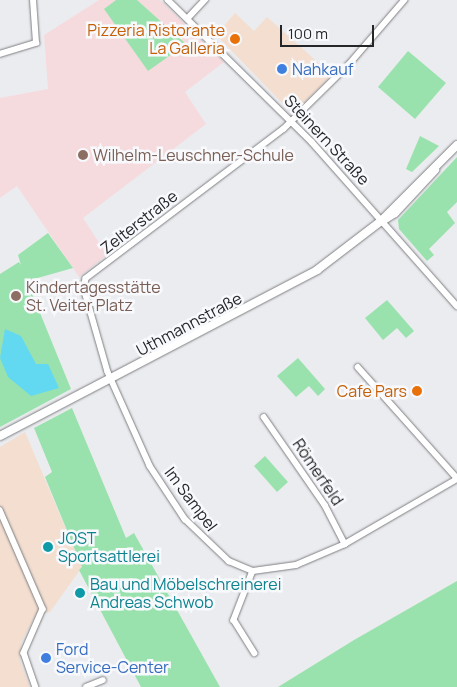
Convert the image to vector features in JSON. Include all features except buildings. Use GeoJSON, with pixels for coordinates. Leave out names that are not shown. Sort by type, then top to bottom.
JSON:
{"type":"FeatureCollection","features":[{"type":"Feature","properties":{"kind":"street"},"geometry":{"type":"LineString","coordinates":[[0,54],[31,48],[37,36],[33,0]]}},
{"type":"Feature","properties":{"kind":"street","name":"Steinern Straße"},"geometry":{"type":"LineString","coordinates":[[168,0],[292,121],[457,306]]}},
{"type":"Feature","properties":{"kind":"street"},"geometry":{"type":"LineString","coordinates":[[188,18],[205,0]]}},
{"type":"Feature","properties":{"kind":"street","name":"Zelterstraße"},"geometry":{"type":"LineString","coordinates":[[111,380],[84,292],[86,279],[292,121],[349,65],[405,0]]}},
{"type":"Feature","properties":{"kind":"street","name":"Uthmannstraße"},"geometry":{"type":"LineString","coordinates":[[0,436],[299,282],[381,221],[457,145]]}},
{"type":"Feature","properties":{"kind":"street"},"geometry":{"type":"LineString","coordinates":[[255,653],[234,620],[253,571],[287,567],[346,544],[457,478],[358,367]]}},
{"type":"Feature","properties":{"kind":"street","name":"Im Sampel"},"geometry":{"type":"LineString","coordinates":[[111,380],[138,443],[173,503],[216,553],[253,571]]}},
{"type":"Feature","properties":{"kind":"street","name":"Römerfeld"},"geometry":{"type":"LineString","coordinates":[[264,417],[325,505],[346,544]]}},
{"type":"Feature","properties":{"kind":"street"},"geometry":{"type":"LineString","coordinates":[[0,510],[43,609],[24,653],[36,687]]}},
{"type":"Feature","properties":{"kind":"street"},"geometry":{"type":"LineString","coordinates":[[86,687],[103,680]]}},
{"type":"Feature","properties":{"kind":"shaded area","name":"Wilhelm-Leuschner-Schule"},"geometry":{"type":"Polygon","coordinates":[[[99,0],[160,0],[224,62],[185,92],[206,124],[83,218],[107,255],[79,277],[17,186],[0,198],[0,98],[48,89],[44,35],[99,0]]]}},
{"type":"Feature","properties":{"kind":"shaded area"},"geometry":{"type":"Polygon","coordinates":[[[235,13],[254,31],[267,17],[332,75],[298,109],[290,111],[216,35],[235,13]]]}},
{"type":"Feature","properties":{"kind":"shaded area"},"geometry":{"type":"Polygon","coordinates":[[[25,432],[82,567],[50,612],[36,614],[21,643],[20,661],[30,687],[0,687],[0,447],[25,432]]]}},
{"type":"Feature","properties":{"kind":"green space"},"geometry":{"type":"Polygon","coordinates":[[[116,0],[137,0],[186,44],[148,71],[104,9],[116,0]]]}},
{"type":"Feature","properties":{"kind":"green space"},"geometry":{"type":"Polygon","coordinates":[[[408,51],[446,83],[415,119],[378,87],[408,51]]]}},
{"type":"Feature","properties":{"kind":"green space"},"geometry":{"type":"Polygon","coordinates":[[[420,136],[439,146],[412,172],[406,169],[420,136]]]}},
{"type":"Feature","properties":{"kind":"green space"},"geometry":{"type":"Polygon","coordinates":[[[457,157],[457,202],[447,212],[455,223],[429,249],[434,255],[427,261],[399,229],[398,220],[457,157]]]}},
{"type":"Feature","properties":{"kind":"green space"},"geometry":{"type":"Polygon","coordinates":[[[48,233],[73,268],[27,281],[71,389],[0,427],[0,274],[19,262],[21,265],[18,255],[48,233]]]}},
{"type":"Feature","properties":{"kind":"green space"},"geometry":{"type":"Polygon","coordinates":[[[387,300],[414,331],[406,338],[397,328],[383,340],[365,318],[387,300]]]}},
{"type":"Feature","properties":{"kind":"green space"},"geometry":{"type":"Polygon","coordinates":[[[298,358],[325,389],[318,396],[309,386],[296,397],[277,376],[298,358]]]}},
{"type":"Feature","properties":{"kind":"green space"},"geometry":{"type":"Polygon","coordinates":[[[72,408],[126,538],[134,533],[220,687],[141,687],[79,570],[82,567],[45,477],[52,472],[34,428],[72,408]]]}},
{"type":"Feature","properties":{"kind":"green space"},"geometry":{"type":"Polygon","coordinates":[[[265,456],[288,482],[277,492],[254,466],[265,456]]]}},
{"type":"Feature","properties":{"kind":"green space"},"geometry":{"type":"Polygon","coordinates":[[[457,581],[457,687],[278,687],[354,640],[457,581]]]}},
{"type":"Feature","properties":{"kind":"water"},"geometry":{"type":"Polygon","coordinates":[[[5,329],[21,336],[36,364],[48,364],[59,388],[31,396],[8,377],[0,358],[5,329]]]}},
{"type":"Feature","properties":{"kind":"place","name":"Pizzeria Ristorante La Galleria"},"geometry":{"type":"Point","coordinates":[235,39]}},
{"type":"Feature","properties":{"kind":"place","name":"Nahkauf"},"geometry":{"type":"Point","coordinates":[282,69]}},
{"type":"Feature","properties":{"kind":"place","name":"Wilhelm-Leuschner-Schule"},"geometry":{"type":"Point","coordinates":[83,155]}},
{"type":"Feature","properties":{"kind":"place","name":"Kindertagesstätte St. Veiter Platz"},"geometry":{"type":"Point","coordinates":[16,296]}},
{"type":"Feature","properties":{"kind":"place","name":"Cafe Pars"},"geometry":{"type":"Point","coordinates":[417,391]}},
{"type":"Feature","properties":{"kind":"place","name":"JOST Sportsattlerei"},"geometry":{"type":"Point","coordinates":[48,547]}},
{"type":"Feature","properties":{"kind":"place","name":"Bau und Möbelschreinerei Andreas Schwob"},"geometry":{"type":"Point","coordinates":[80,593]}},
{"type":"Feature","properties":{"kind":"place","name":"Ford Service-Center"},"geometry":{"type":"Point","coordinates":[46,658]}}]}
